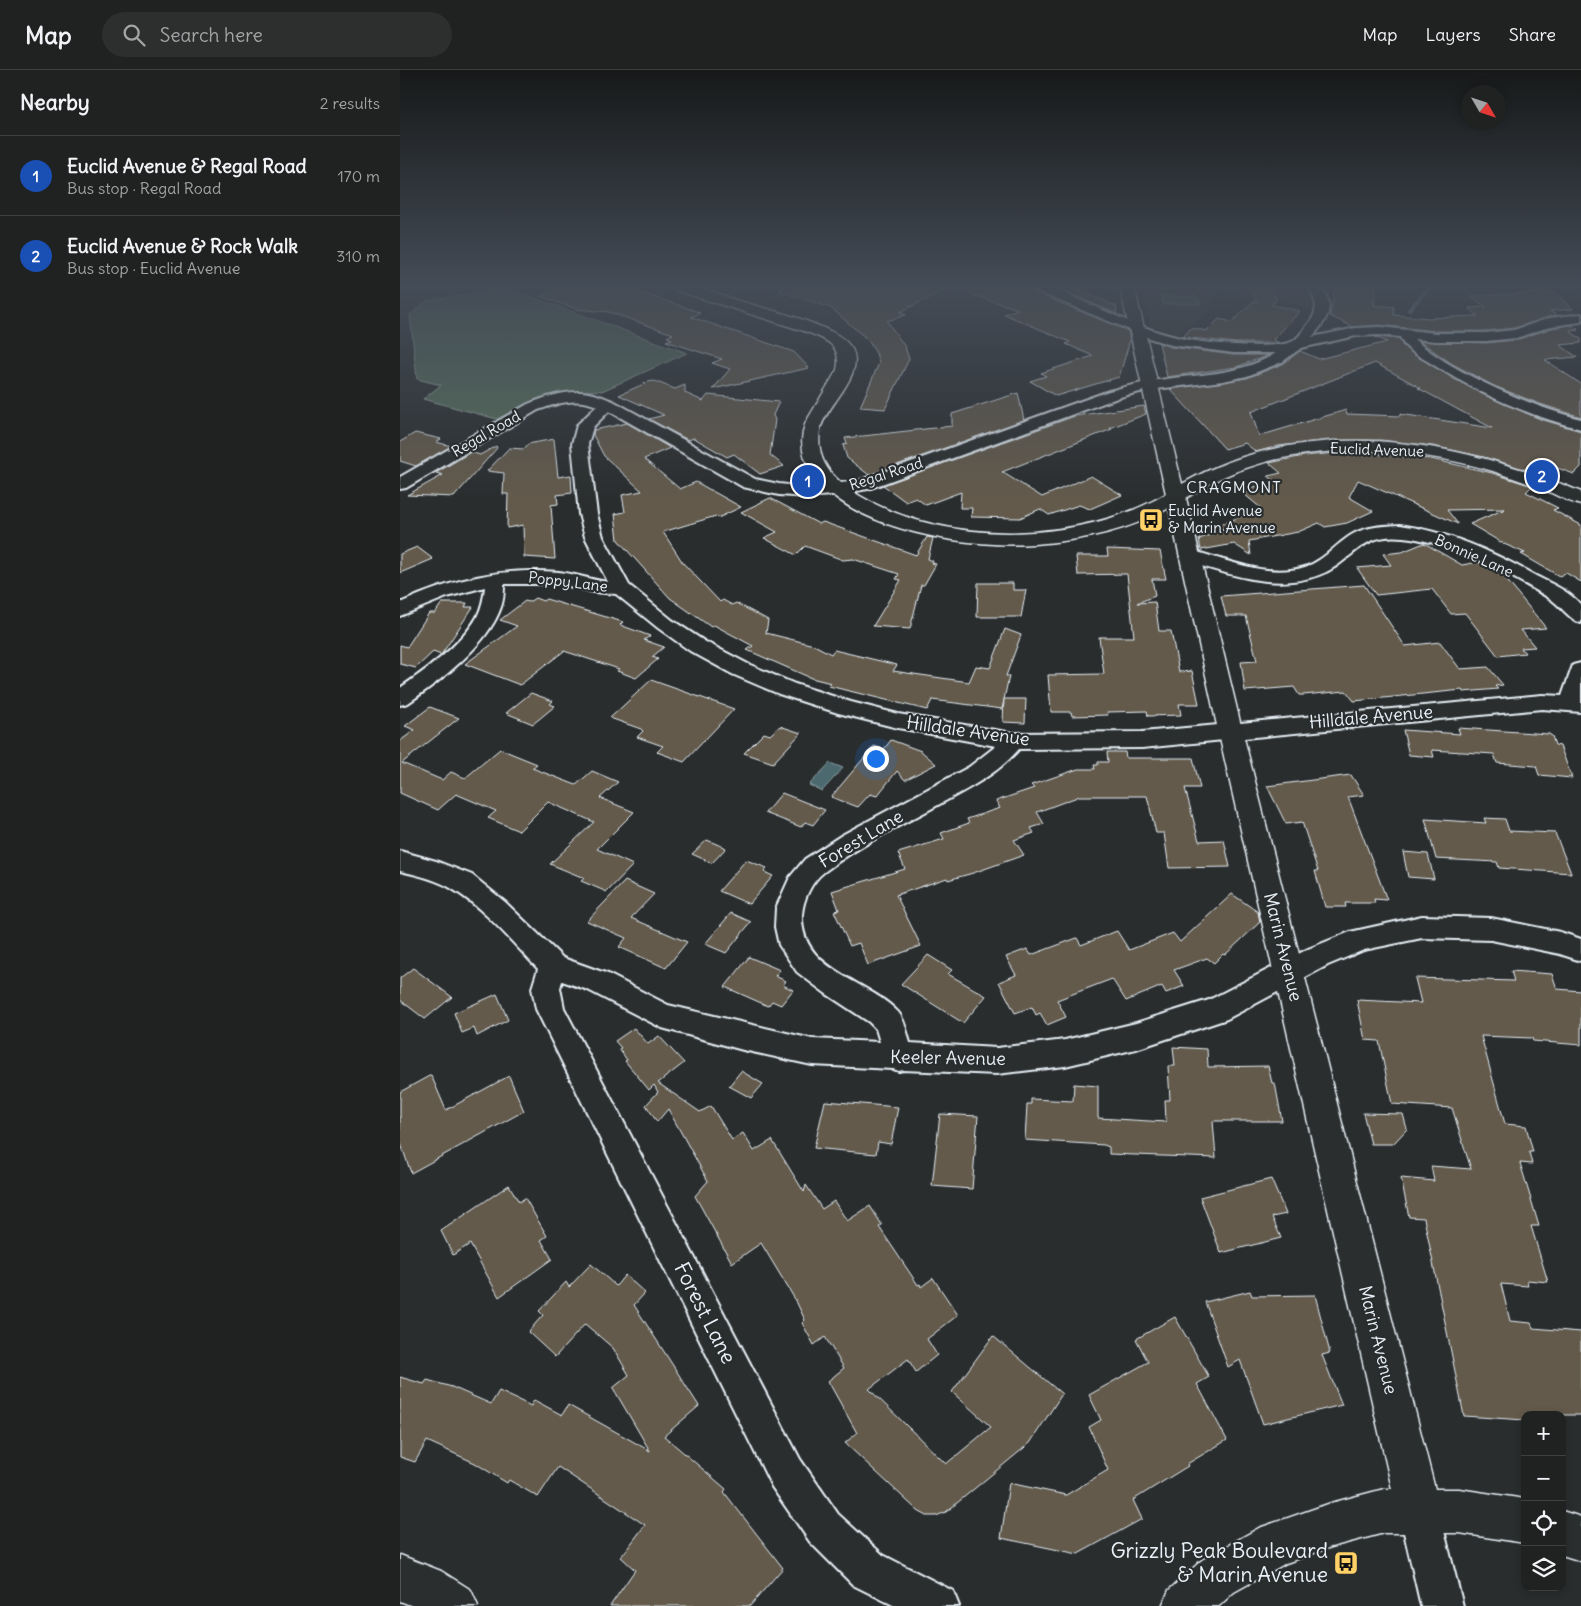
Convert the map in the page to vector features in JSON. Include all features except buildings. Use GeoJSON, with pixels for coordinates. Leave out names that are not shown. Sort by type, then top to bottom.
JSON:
{"type":"FeatureCollection","features":[{"type":"Feature","properties":{"kind":"street","name":"Euclid Avenue"},"geometry":{"type":"LineString","coordinates":[[847,359],[845,372],[817,416],[811,430],[810,446],[816,463],[827,481],[836,490],[883,515],[919,527],[973,536],[1017,538],[1050,536],[1113,525],[1144,513],[1235,465],[1269,455],[1314,448],[1360,446],[1408,449],[1471,459],[1519,473],[1581,499]]}},
{"type":"Feature","properties":{"kind":"street","name":"Marin Avenue"},"geometry":{"type":"LineString","coordinates":[[1144,359],[1230,730],[1442,1606]]}},
{"type":"Feature","properties":{"kind":"street","name":"Regal Road"},"geometry":{"type":"LineString","coordinates":[[400,484],[533,407],[565,397],[586,396],[608,404],[749,483],[771,489],[800,493],[836,490],[862,484],[1098,398],[1150,385],[1244,372],[1276,359]]}},
{"type":"Feature","properties":{"kind":"street"},"geometry":{"type":"LineString","coordinates":[[1431,359],[1470,381],[1549,414],[1581,424]]}},
{"type":"Feature","properties":{"kind":"street","name":"Hilldale Avenue"},"geometry":{"type":"LineString","coordinates":[[608,404],[585,424],[580,444],[588,514],[594,537],[621,588],[665,624],[697,646],[740,669],[786,689],[846,708],[898,721],[1013,741],[1142,740],[1230,730],[1542,702],[1577,704]]}},
{"type":"Feature","properties":{"kind":"street","name":"Bonnie Lane"},"geometry":{"type":"LineString","coordinates":[[1189,556],[1243,572],[1280,576],[1304,573],[1321,568],[1335,560],[1350,544],[1360,537],[1380,531],[1414,533],[1445,540],[1532,582],[1568,602],[1581,617]]}},
{"type":"Feature","properties":{"kind":"street","name":"Poppy Lane"},"geometry":{"type":"LineString","coordinates":[[400,610],[461,585],[495,578],[524,576],[563,578],[591,586],[621,588]]}},
{"type":"Feature","properties":{"kind":"street"},"geometry":{"type":"LineString","coordinates":[[400,698],[425,680],[479,628],[492,605],[495,578]]}},
{"type":"Feature","properties":{"kind":"street"},"geometry":{"type":"LineString","coordinates":[[1577,704],[1574,689],[1581,670]]}},
{"type":"Feature","properties":{"kind":"street","name":"Forest Lane"},"geometry":{"type":"LineString","coordinates":[[899,1058],[888,1022],[879,1013],[835,985],[807,964],[793,945],[788,927],[789,908],[799,884],[814,866],[850,842],[977,773],[998,758],[1013,741]]}},
{"type":"Feature","properties":{"kind":"street","name":"Keeler Avenue"},"geometry":{"type":"LineString","coordinates":[[400,862],[427,868],[463,882],[496,909],[553,966],[598,982],[662,1016],[734,1035],[812,1052],[899,1058],[997,1061],[1065,1052],[1136,1036],[1216,1010],[1318,956],[1360,940],[1422,928],[1491,929],[1560,943],[1581,950]]}},
{"type":"Feature","properties":{"kind":"street","name":"Forest Lane"},"geometry":{"type":"LineString","coordinates":[[553,966],[546,988],[550,1009],[786,1473],[824,1528],[868,1570],[938,1606]]}},
{"type":"Feature","properties":{"kind":"street"},"geometry":{"type":"LineString","coordinates":[[1185,1606],[1218,1576],[1274,1544],[1384,1512],[1459,1511],[1521,1520]]}},
{"type":"Feature","properties":{"kind":"street"},"geometry":{"type":"LineString","coordinates":[[1566,1534],[1581,1539]]}},
{"type":"Feature","properties":{"kind":"street"},"geometry":{"type":"LineString","coordinates":[[400,1578],[425,1587],[455,1606]]}},
{"type":"Feature","properties":{"kind":"green space"},"geometry":{"type":"Polygon","coordinates":[[[415,359],[674,359],[602,391],[574,392],[548,397],[497,419],[423,399],[441,385],[417,379],[415,359]]]}},
{"type":"Feature","properties":{"kind":"water"},"geometry":{"type":"Polygon","coordinates":[[[830,763],[843,768],[822,791],[809,785],[830,763]]]}},
{"type":"Feature","properties":{"kind":"place","name":"Euclid Avenue & Rock Walk"},"geometry":{"type":"Point","coordinates":[1542,476]}},
{"type":"Feature","properties":{"kind":"place","name":"Euclid Avenue & Regal Road"},"geometry":{"type":"Point","coordinates":[808,481]}},
{"type":"Feature","properties":{"kind":"place","name":"Euclid Avenue & Marin Avenue"},"geometry":{"type":"Point","coordinates":[1151,520]}},
{"type":"Feature","properties":{"kind":"place","name":"Grizzly Peak Boulevard & Marin Avenue"},"geometry":{"type":"Point","coordinates":[1346,1563]}},
{"type":"Feature","properties":{"kind":"district","name":"CRAGMONT"},"geometry":{"type":"Point","coordinates":[1234,487]}}]}
